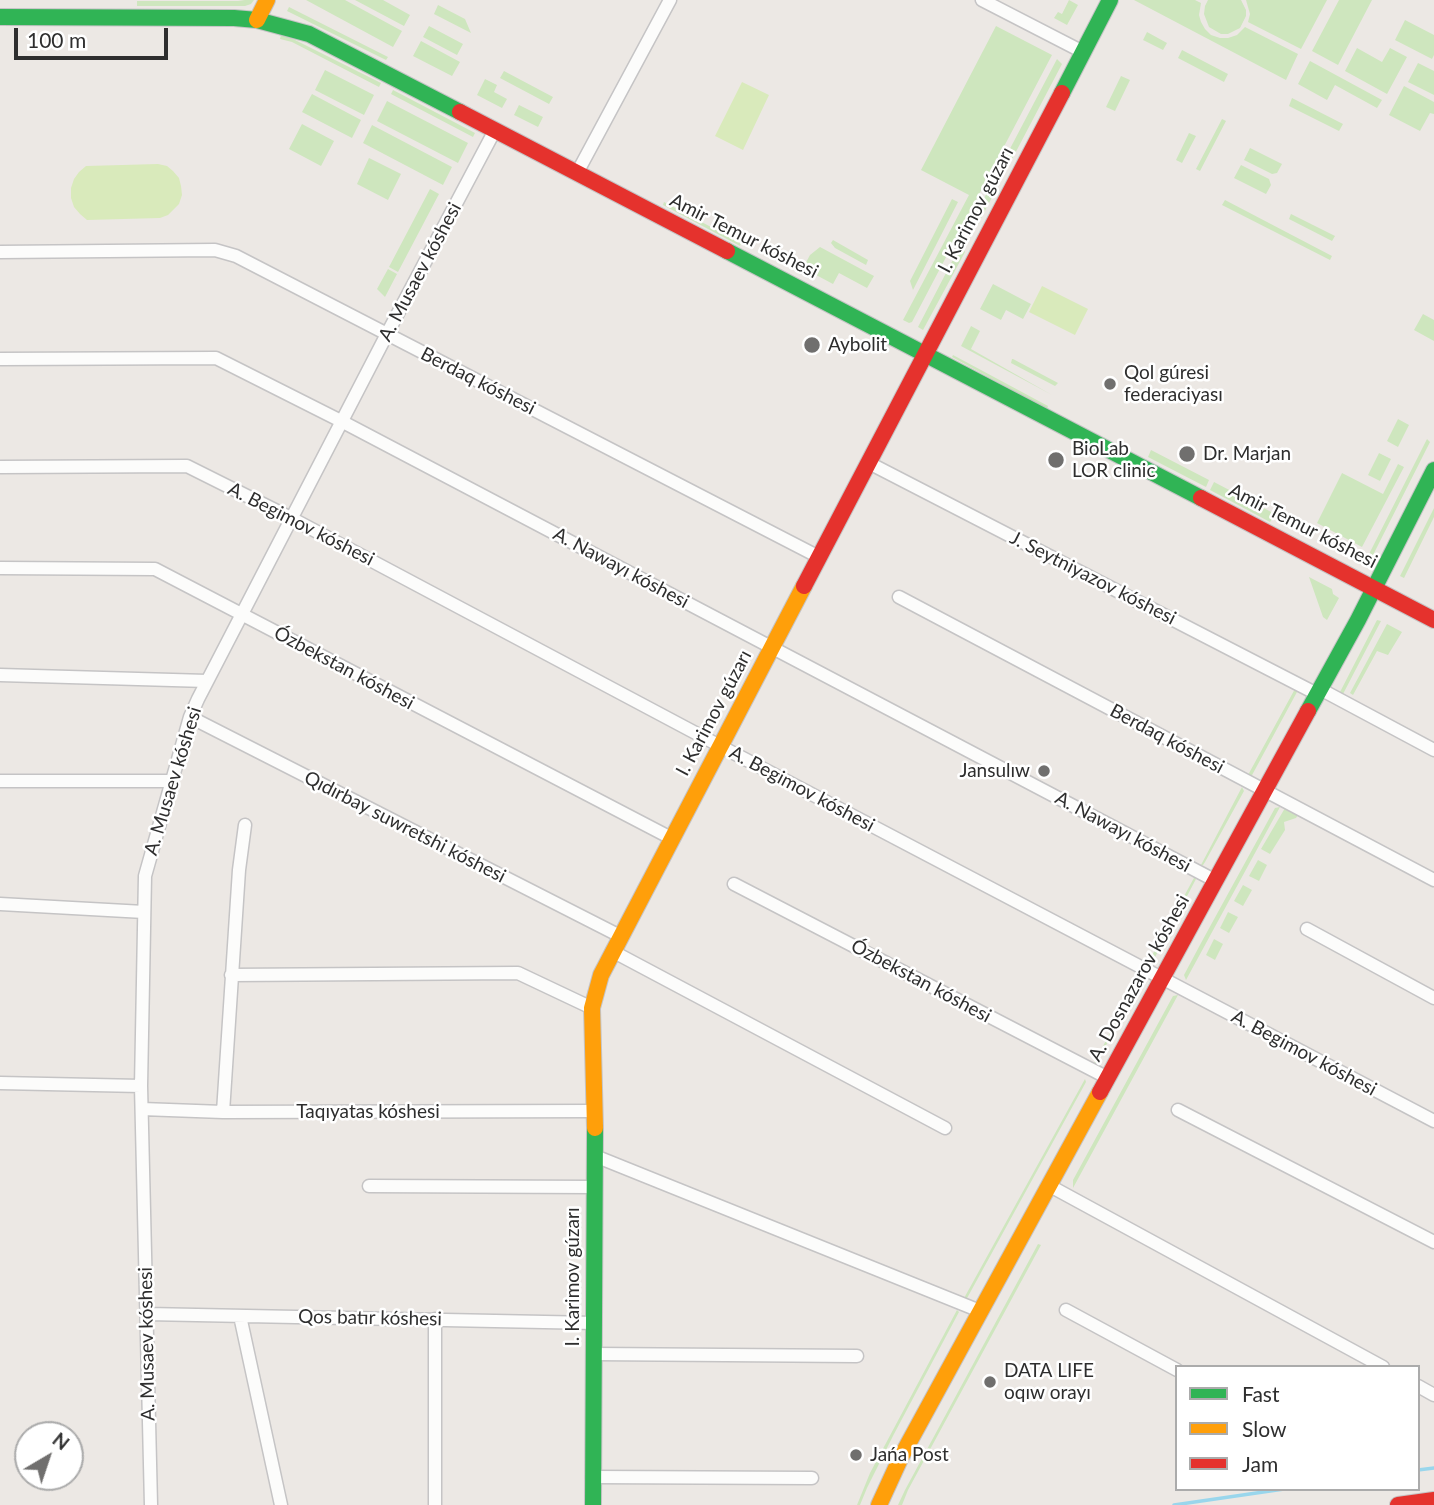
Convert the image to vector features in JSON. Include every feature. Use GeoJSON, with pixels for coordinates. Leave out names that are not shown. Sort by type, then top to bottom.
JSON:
{"type":"FeatureCollection","features":[{"type":"Feature","properties":{"kind":"main road"},"geometry":{"type":"LineString","coordinates":[[257,20],[267,0]]}},
{"type":"Feature","properties":{"kind":"main road","name":"I. Karimov gúzarı"},"geometry":{"type":"LineString","coordinates":[[593,1505],[595,1111],[592,1008],[601,975],[1110,0]]}},
{"type":"Feature","properties":{"kind":"main road","name":"Amir Temur kóshesi"},"geometry":{"type":"LineString","coordinates":[[0,16],[234,18],[257,20],[321,39],[1434,620]]}},
{"type":"Feature","properties":{"kind":"main road","name":"A. Dosnazarov kóshesi"},"geometry":{"type":"LineString","coordinates":[[880,1505],[901,1457],[1265,791],[1434,470]]}},
{"type":"Feature","properties":{"kind":"main road"},"geometry":{"type":"LineString","coordinates":[[1398,1505],[1434,1500]]}},
{"type":"Feature","properties":{"kind":"street"},"geometry":{"type":"LineString","coordinates":[[577,173],[670,0]]}},
{"type":"Feature","properties":{"kind":"street"},"geometry":{"type":"LineString","coordinates":[[982,0],[1083,52]]}},
{"type":"Feature","properties":{"kind":"street","name":"A. Musaev kóshesi"},"geometry":{"type":"LineString","coordinates":[[151,1505],[141,1086],[145,876],[190,717],[341,421],[495,130]]}},
{"type":"Feature","properties":{"kind":"street","name":"Berdaq kóshesi"},"geometry":{"type":"LineString","coordinates":[[0,252],[215,250],[236,256],[819,557]]}},
{"type":"Feature","properties":{"kind":"street","name":"A. Nawayı kóshesi"},"geometry":{"type":"LineString","coordinates":[[0,359],[216,358],[341,421],[1216,881]]}},
{"type":"Feature","properties":{"kind":"street","name":"J. Seytniyazov kóshesi"},"geometry":{"type":"LineString","coordinates":[[869,463],[1434,750]]}},
{"type":"Feature","properties":{"kind":"street","name":"A. Begimov kóshesi"},"geometry":{"type":"LineString","coordinates":[[0,467],[187,467],[291,518],[1434,1121]]}},
{"type":"Feature","properties":{"kind":"street","name":"Ózbekstan kóshesi"},"geometry":{"type":"LineString","coordinates":[[0,568],[155,569],[671,838]]}},
{"type":"Feature","properties":{"kind":"street","name":"Berdaq kóshesi"},"geometry":{"type":"LineString","coordinates":[[900,597],[1434,880]]}},
{"type":"Feature","properties":{"kind":"street"},"geometry":{"type":"LineString","coordinates":[[0,675],[207,681]]}},
{"type":"Feature","properties":{"kind":"street","name":"Qıdırbay suwretshi kóshesi"},"geometry":{"type":"LineString","coordinates":[[190,717],[620,936]]}},
{"type":"Feature","properties":{"kind":"street"},"geometry":{"type":"LineString","coordinates":[[0,781],[172,781]]}},
{"type":"Feature","properties":{"kind":"street"},"geometry":{"type":"LineString","coordinates":[[223,1112],[239,870],[245,825]]}},
{"type":"Feature","properties":{"kind":"street","name":"Ózbekstan kóshesi"},"geometry":{"type":"LineString","coordinates":[[734,884],[1108,1078]]}},
{"type":"Feature","properties":{"kind":"street"},"geometry":{"type":"LineString","coordinates":[[0,904],[144,912]]}},
{"type":"Feature","properties":{"kind":"street"},"geometry":{"type":"LineString","coordinates":[[1307,929],[1434,998]]}},
{"type":"Feature","properties":{"kind":"street"},"geometry":{"type":"LineString","coordinates":[[612,951],[945,1128]]}},
{"type":"Feature","properties":{"kind":"street"},"geometry":{"type":"LineString","coordinates":[[231,975],[518,973],[592,1008]]}},
{"type":"Feature","properties":{"kind":"street"},"geometry":{"type":"LineString","coordinates":[[0,1083],[141,1086]]}},
{"type":"Feature","properties":{"kind":"street","name":"Taqıyatas kóshesi"},"geometry":{"type":"LineString","coordinates":[[142,1108],[223,1112],[595,1111]]}},
{"type":"Feature","properties":{"kind":"street"},"geometry":{"type":"LineString","coordinates":[[1178,1110],[1434,1242]]}},
{"type":"Feature","properties":{"kind":"street"},"geometry":{"type":"LineString","coordinates":[[595,1156],[980,1311]]}},
{"type":"Feature","properties":{"kind":"street"},"geometry":{"type":"LineString","coordinates":[[369,1186],[594,1187]]}},
{"type":"Feature","properties":{"kind":"street"},"geometry":{"type":"LineString","coordinates":[[1050,1186],[1379,1365]]}},
{"type":"Feature","properties":{"kind":"street"},"geometry":{"type":"LineString","coordinates":[[1066,1310],[1175,1369]]}},
{"type":"Feature","properties":{"kind":"street","name":"Qos batır kóshesi"},"geometry":{"type":"LineString","coordinates":[[147,1314],[594,1322]]}},
{"type":"Feature","properties":{"kind":"street"},"geometry":{"type":"LineString","coordinates":[[240,1315],[281,1505]]}},
{"type":"Feature","properties":{"kind":"street"},"geometry":{"type":"LineString","coordinates":[[435,1319],[435,1505]]}},
{"type":"Feature","properties":{"kind":"street"},"geometry":{"type":"LineString","coordinates":[[594,1354],[857,1356]]}},
{"type":"Feature","properties":{"kind":"street"},"geometry":{"type":"LineString","coordinates":[[593,1477],[812,1478]]}},
{"type":"Feature","properties":{"kind":"green space"},"geometry":{"type":"Polygon","coordinates":[[[254,0],[245,6],[137,6],[137,1],[254,0]]]}},
{"type":"Feature","properties":{"kind":"green space"},"geometry":{"type":"Polygon","coordinates":[[[306,0],[345,0],[402,31],[393,47],[306,0]]]}},
{"type":"Feature","properties":{"kind":"green space"},"geometry":{"type":"Polygon","coordinates":[[[355,0],[383,0],[410,15],[404,26],[355,0]]]}},
{"type":"Feature","properties":{"kind":"green space"},"geometry":{"type":"Polygon","coordinates":[[[1069,0],[1078,5],[1067,25],[1054,18],[1058,12],[1062,14],[1069,0]]]}},
{"type":"Feature","properties":{"kind":"green space"},"geometry":{"type":"Polygon","coordinates":[[[1134,0],[1195,0],[1201,3],[1201,22],[1211,35],[1228,38],[1237,35],[1245,27],[1298,54],[1286,80],[1134,0]]]}},
{"type":"Feature","properties":{"kind":"green space"},"geometry":{"type":"Polygon","coordinates":[[[1208,0],[1241,0],[1246,16],[1240,28],[1228,34],[1221,34],[1209,27],[1204,14],[1208,0]]]}},
{"type":"Feature","properties":{"kind":"green space"},"geometry":{"type":"Polygon","coordinates":[[[1246,0],[1327,0],[1301,49],[1248,22],[1250,14],[1246,0]]]}},
{"type":"Feature","properties":{"kind":"green space"},"geometry":{"type":"Polygon","coordinates":[[[1339,0],[1372,0],[1338,65],[1312,51],[1339,0]]]}},
{"type":"Feature","properties":{"kind":"green space"},"geometry":{"type":"Polygon","coordinates":[[[438,5],[465,19],[471,33],[434,14],[438,5]]]}},
{"type":"Feature","properties":{"kind":"green space"},"geometry":{"type":"Polygon","coordinates":[[[289,7],[388,57],[386,60],[287,11],[289,7]]]}},
{"type":"Feature","properties":{"kind":"green space"},"geometry":{"type":"Polygon","coordinates":[[[1405,20],[1434,35],[1432,59],[1395,40],[1405,20]]]}},
{"type":"Feature","properties":{"kind":"green space"},"geometry":{"type":"Polygon","coordinates":[[[429,26],[463,44],[457,55],[423,37],[429,26]]]}},
{"type":"Feature","properties":{"kind":"green space"},"geometry":{"type":"Polygon","coordinates":[[[996,26],[1052,55],[912,322],[909,323],[903,320],[969,195],[921,170],[996,26]]]}},
{"type":"Feature","properties":{"kind":"green space"},"geometry":{"type":"Polygon","coordinates":[[[1147,32],[1167,43],[1163,50],[1143,40],[1147,32]]]}},
{"type":"Feature","properties":{"kind":"green space"},"geometry":{"type":"Polygon","coordinates":[[[281,35],[381,83],[379,87],[292,42],[280,39],[281,35]]]}},
{"type":"Feature","properties":{"kind":"green space"},"geometry":{"type":"Polygon","coordinates":[[[421,41],[460,62],[452,76],[413,56],[421,41]]]}},
{"type":"Feature","properties":{"kind":"green space"},"geometry":{"type":"Polygon","coordinates":[[[1357,48],[1382,62],[1390,48],[1407,57],[1387,94],[1345,71],[1357,48]]]}},
{"type":"Feature","properties":{"kind":"green space"},"geometry":{"type":"Polygon","coordinates":[[[1182,50],[1228,74],[1224,82],[1178,58],[1182,50]]]}},
{"type":"Feature","properties":{"kind":"green space"},"geometry":{"type":"Polygon","coordinates":[[[1057,59],[1062,64],[978,224],[970,225],[1057,59]]]}},
{"type":"Feature","properties":{"kind":"green space"},"geometry":{"type":"Polygon","coordinates":[[[1310,61],[1382,100],[1377,108],[1335,85],[1327,100],[1298,84],[1310,61]]]}},
{"type":"Feature","properties":{"kind":"green space"},"geometry":{"type":"Polygon","coordinates":[[[1418,63],[1434,71],[1434,95],[1408,82],[1418,63]]]}},
{"type":"Feature","properties":{"kind":"green space"},"geometry":{"type":"Polygon","coordinates":[[[325,70],[374,95],[364,115],[315,90],[325,70]]]}},
{"type":"Feature","properties":{"kind":"green space"},"geometry":{"type":"Polygon","coordinates":[[[504,71],[553,97],[549,104],[500,78],[504,71]]]}},
{"type":"Feature","properties":{"kind":"green space"},"geometry":{"type":"Polygon","coordinates":[[[1121,76],[1130,80],[1115,111],[1106,107],[1121,76]]]}},
{"type":"Feature","properties":{"kind":"green space"},"geometry":{"type":"Polygon","coordinates":[[[485,79],[497,85],[494,92],[507,99],[502,108],[477,95],[485,79]]]}},
{"type":"Feature","properties":{"kind":"green space"},"geometry":{"type":"Polygon","coordinates":[[[742,82],[769,95],[743,150],[715,136],[742,82]]]}},
{"type":"Feature","properties":{"kind":"green space"},"geometry":{"type":"Polygon","coordinates":[[[1404,86],[1434,102],[1434,114],[1430,113],[1420,131],[1389,115],[1404,86]]]}},
{"type":"Feature","properties":{"kind":"green space"},"geometry":{"type":"Polygon","coordinates":[[[393,90],[475,133],[473,137],[391,94],[393,90]]]}},
{"type":"Feature","properties":{"kind":"green space"},"geometry":{"type":"Polygon","coordinates":[[[312,94],[361,120],[352,138],[302,112],[312,94]]]}},
{"type":"Feature","properties":{"kind":"green space"},"geometry":{"type":"Polygon","coordinates":[[[1292,98],[1343,124],[1339,131],[1289,106],[1292,98]]]}},
{"type":"Feature","properties":{"kind":"green space"},"geometry":{"type":"Polygon","coordinates":[[[387,101],[468,143],[458,163],[377,121],[387,101]]]}},
{"type":"Feature","properties":{"kind":"green space"},"geometry":{"type":"Polygon","coordinates":[[[519,105],[543,117],[538,127],[514,115],[519,105]]]}},
{"type":"Feature","properties":{"kind":"green space"},"geometry":{"type":"Polygon","coordinates":[[[1222,119],[1226,121],[1200,171],[1196,169],[1222,119]]]}},
{"type":"Feature","properties":{"kind":"green space"},"geometry":{"type":"Polygon","coordinates":[[[302,124],[334,141],[321,166],[289,149],[302,124]]]}},
{"type":"Feature","properties":{"kind":"green space"},"geometry":{"type":"Polygon","coordinates":[[[372,125],[452,167],[443,185],[363,143],[372,125]]]}},
{"type":"Feature","properties":{"kind":"green space"},"geometry":{"type":"Polygon","coordinates":[[[1189,133],[1196,136],[1182,163],[1176,160],[1189,133]]]}},
{"type":"Feature","properties":{"kind":"green space"},"geometry":{"type":"Polygon","coordinates":[[[1250,148],[1282,164],[1277,173],[1272,174],[1244,160],[1250,148]]]}},
{"type":"Feature","properties":{"kind":"green space"},"geometry":{"type":"Polygon","coordinates":[[[369,158],[401,174],[388,200],[357,184],[369,158]]]}},
{"type":"Feature","properties":{"kind":"green space"},"geometry":{"type":"Polygon","coordinates":[[[158,164],[173,171],[181,186],[179,204],[168,215],[160,218],[87,220],[74,207],[71,188],[74,179],[86,166],[158,164]]]}},
{"type":"Feature","properties":{"kind":"green space"},"geometry":{"type":"Polygon","coordinates":[[[1241,165],[1269,179],[1271,185],[1266,194],[1234,178],[1241,165]]]}},
{"type":"Feature","properties":{"kind":"green space"},"geometry":{"type":"Polygon","coordinates":[[[430,189],[439,194],[398,272],[389,267],[430,189]]]}},
{"type":"Feature","properties":{"kind":"green space"},"geometry":{"type":"Polygon","coordinates":[[[952,199],[958,202],[913,290],[910,281],[952,199]]]}},
{"type":"Feature","properties":{"kind":"green space"},"geometry":{"type":"Polygon","coordinates":[[[1225,200],[1332,256],[1330,260],[1222,205],[1225,200]]]}},
{"type":"Feature","properties":{"kind":"green space"},"geometry":{"type":"Polygon","coordinates":[[[664,202],[741,243],[740,246],[663,205],[664,202]]]}},
{"type":"Feature","properties":{"kind":"green space"},"geometry":{"type":"Polygon","coordinates":[[[1291,214],[1335,236],[1332,241],[1289,219],[1291,214]]]}},
{"type":"Feature","properties":{"kind":"green space"},"geometry":{"type":"Polygon","coordinates":[[[833,240],[868,260],[866,265],[835,248],[831,243],[833,240]]]}},
{"type":"Feature","properties":{"kind":"green space"},"geometry":{"type":"Polygon","coordinates":[[[960,246],[965,252],[923,330],[918,327],[960,246]]]}},
{"type":"Feature","properties":{"kind":"green space"},"geometry":{"type":"Polygon","coordinates":[[[820,247],[874,276],[867,288],[839,273],[833,284],[803,268],[810,255],[820,247]]]}},
{"type":"Feature","properties":{"kind":"green space"},"geometry":{"type":"Polygon","coordinates":[[[388,269],[397,274],[385,297],[377,289],[388,269]]]}},
{"type":"Feature","properties":{"kind":"green space"},"geometry":{"type":"Polygon","coordinates":[[[993,284],[1031,304],[1023,319],[1006,310],[1001,320],[980,309],[993,284]]]}},
{"type":"Feature","properties":{"kind":"green space"},"geometry":{"type":"Polygon","coordinates":[[[1042,286],[1088,309],[1075,335],[1029,312],[1042,286]]]}},
{"type":"Feature","properties":{"kind":"green space"},"geometry":{"type":"Polygon","coordinates":[[[1423,314],[1434,320],[1434,341],[1414,330],[1423,314]]]}},
{"type":"Feature","properties":{"kind":"green space"},"geometry":{"type":"Polygon","coordinates":[[[971,326],[980,331],[971,349],[1052,395],[961,346],[971,326]]]}},
{"type":"Feature","properties":{"kind":"green space"},"geometry":{"type":"Polygon","coordinates":[[[953,355],[1048,406],[1047,409],[952,357],[953,355]]]}},
{"type":"Feature","properties":{"kind":"green space"},"geometry":{"type":"Polygon","coordinates":[[[1012,359],[1058,383],[1055,386],[1011,363],[1012,359]]]}},
{"type":"Feature","properties":{"kind":"green space"},"geometry":{"type":"Polygon","coordinates":[[[1398,419],[1409,425],[1398,447],[1387,441],[1398,419]]]}},
{"type":"Feature","properties":{"kind":"green space"},"geometry":{"type":"Polygon","coordinates":[[[1427,439],[1430,442],[1369,563],[1365,562],[1427,439]]]}},
{"type":"Feature","properties":{"kind":"green space"},"geometry":{"type":"Polygon","coordinates":[[[1151,450],[1209,480],[1206,487],[1148,457],[1151,450]]]}},
{"type":"Feature","properties":{"kind":"green space"},"geometry":{"type":"Polygon","coordinates":[[[1379,453],[1391,459],[1380,481],[1368,475],[1379,453]]]}},
{"type":"Feature","properties":{"kind":"green space"},"geometry":{"type":"Polygon","coordinates":[[[1398,464],[1404,467],[1362,547],[1317,523],[1342,473],[1383,494],[1398,464]]]}},
{"type":"Feature","properties":{"kind":"green space"},"geometry":{"type":"Polygon","coordinates":[[[1214,482],[1275,514],[1270,522],[1210,490],[1214,482]]]}},
{"type":"Feature","properties":{"kind":"green space"},"geometry":{"type":"Polygon","coordinates":[[[1434,508],[1434,517],[1404,578],[1400,576],[1434,508]]]}},
{"type":"Feature","properties":{"kind":"green space"},"geometry":{"type":"Polygon","coordinates":[[[1309,577],[1332,589],[1333,594],[1339,598],[1327,620],[1323,617],[1309,577]]]}},
{"type":"Feature","properties":{"kind":"green space"},"geometry":{"type":"Polygon","coordinates":[[[1377,620],[1381,621],[1343,694],[1340,692],[1377,620]]]}},
{"type":"Feature","properties":{"kind":"green space"},"geometry":{"type":"Polygon","coordinates":[[[1387,624],[1402,632],[1388,655],[1377,651],[1353,695],[1350,693],[1387,624]]]}},
{"type":"Feature","properties":{"kind":"green space"},"geometry":{"type":"Polygon","coordinates":[[[1296,687],[1297,692],[1251,777],[1248,775],[1296,687]]]}},
{"type":"Feature","properties":{"kind":"green space"},"geometry":{"type":"Polygon","coordinates":[[[1242,787],[1244,791],[1201,865],[1242,787]]]}},
{"type":"Feature","properties":{"kind":"green space"},"geometry":{"type":"Polygon","coordinates":[[[1280,807],[1186,980],[1184,975],[1201,943],[1275,808],[1280,807]]]}},
{"type":"Feature","properties":{"kind":"green space"},"geometry":{"type":"Polygon","coordinates":[[[1285,808],[1298,815],[1284,822],[1285,830],[1270,854],[1261,849],[1285,808]]]}},
{"type":"Feature","properties":{"kind":"green space"},"geometry":{"type":"Polygon","coordinates":[[[1258,860],[1267,865],[1259,881],[1249,876],[1258,860]]]}},
{"type":"Feature","properties":{"kind":"green space"},"geometry":{"type":"Polygon","coordinates":[[[1195,876],[1196,879],[1154,959],[1149,961],[1195,876]]]}},
{"type":"Feature","properties":{"kind":"green space"},"geometry":{"type":"Polygon","coordinates":[[[1243,885],[1252,890],[1243,906],[1234,901],[1243,885]]]}},
{"type":"Feature","properties":{"kind":"green space"},"geometry":{"type":"Polygon","coordinates":[[[1228,912],[1238,917],[1229,933],[1220,928],[1228,912]]]}},
{"type":"Feature","properties":{"kind":"green space"},"geometry":{"type":"Polygon","coordinates":[[[1214,939],[1223,944],[1215,960],[1206,955],[1214,939]]]}},
{"type":"Feature","properties":{"kind":"green space"},"geometry":{"type":"Polygon","coordinates":[[[1140,976],[1142,978],[1092,1067],[1140,976]]]}},
{"type":"Feature","properties":{"kind":"green space"},"geometry":{"type":"Polygon","coordinates":[[[1178,995],[1073,1188],[1073,1180],[1173,996],[1178,995]]]}},
{"type":"Feature","properties":{"kind":"green space"},"geometry":{"type":"Polygon","coordinates":[[[1085,1079],[1086,1082],[966,1300],[963,1300],[1085,1079]]]}},
{"type":"Feature","properties":{"kind":"green space"},"geometry":{"type":"Polygon","coordinates":[[[1038,1244],[1041,1245],[902,1505],[898,1505],[905,1490],[1038,1244]]]}},
{"type":"Feature","properties":{"kind":"green space"},"geometry":{"type":"Polygon","coordinates":[[[957,1310],[959,1312],[894,1434],[860,1505],[857,1505],[870,1473],[957,1310]]]}},
{"type":"Feature","properties":{"kind":"waterway"},"geometry":{"type":"LineString","coordinates":[[1420,1470],[1434,1468]]}},
{"type":"Feature","properties":{"kind":"waterway"},"geometry":{"type":"LineString","coordinates":[[1174,1505],[1270,1491]]}},
{"type":"Feature","properties":{"kind":"traffic: fast"},"geometry":{"type":"LineString","coordinates":[[1062,93],[1110,0]]}},
{"type":"Feature","properties":{"kind":"traffic: fast"},"geometry":{"type":"LineString","coordinates":[[0,17],[257,20],[309,34],[460,112]]}},
{"type":"Feature","properties":{"kind":"traffic: fast"},"geometry":{"type":"LineString","coordinates":[[727,251],[1201,498]]}},
{"type":"Feature","properties":{"kind":"traffic: fast"},"geometry":{"type":"LineString","coordinates":[[1308,711],[1358,620],[1434,470]]}},
{"type":"Feature","properties":{"kind":"traffic: fast"},"geometry":{"type":"LineString","coordinates":[[593,1505],[595,1128]]}},
{"type":"Feature","properties":{"kind":"traffic: slow"},"geometry":{"type":"LineString","coordinates":[[257,20],[267,0]]}},
{"type":"Feature","properties":{"kind":"traffic: slow"},"geometry":{"type":"LineString","coordinates":[[595,1128],[592,1008],[601,975],[804,586]]}},
{"type":"Feature","properties":{"kind":"traffic: slow"},"geometry":{"type":"LineString","coordinates":[[879,1505],[901,1457],[1100,1092]]}},
{"type":"Feature","properties":{"kind":"traffic: jam"},"geometry":{"type":"LineString","coordinates":[[804,586],[1062,93]]}},
{"type":"Feature","properties":{"kind":"traffic: jam"},"geometry":{"type":"LineString","coordinates":[[460,112],[727,251]]}},
{"type":"Feature","properties":{"kind":"traffic: jam"},"geometry":{"type":"LineString","coordinates":[[1201,498],[1434,620]]}},
{"type":"Feature","properties":{"kind":"traffic: jam"},"geometry":{"type":"LineString","coordinates":[[1100,1092],[1308,711]]}},
{"type":"Feature","properties":{"kind":"traffic: jam"},"geometry":{"type":"LineString","coordinates":[[1398,1505],[1434,1500]]}},
{"type":"Feature","properties":{"kind":"place","name":"Aybolit"},"geometry":{"type":"Point","coordinates":[812,345]}},
{"type":"Feature","properties":{"kind":"place","name":"Qol gúresi federaciyası"},"geometry":{"type":"Point","coordinates":[1110,384]}},
{"type":"Feature","properties":{"kind":"place","name":"Dr. Marjan"},"geometry":{"type":"Point","coordinates":[1187,454]}},
{"type":"Feature","properties":{"kind":"place","name":"BioLab LOR clinic"},"geometry":{"type":"Point","coordinates":[1056,460]}},
{"type":"Feature","properties":{"kind":"place","name":"Jansulıw"},"geometry":{"type":"Point","coordinates":[1044,771]}},
{"type":"Feature","properties":{"kind":"place","name":"DATA LIFE oqıw orayı"},"geometry":{"type":"Point","coordinates":[990,1382]}},
{"type":"Feature","properties":{"kind":"place","name":"Jańa Post"},"geometry":{"type":"Point","coordinates":[856,1455]}}]}
